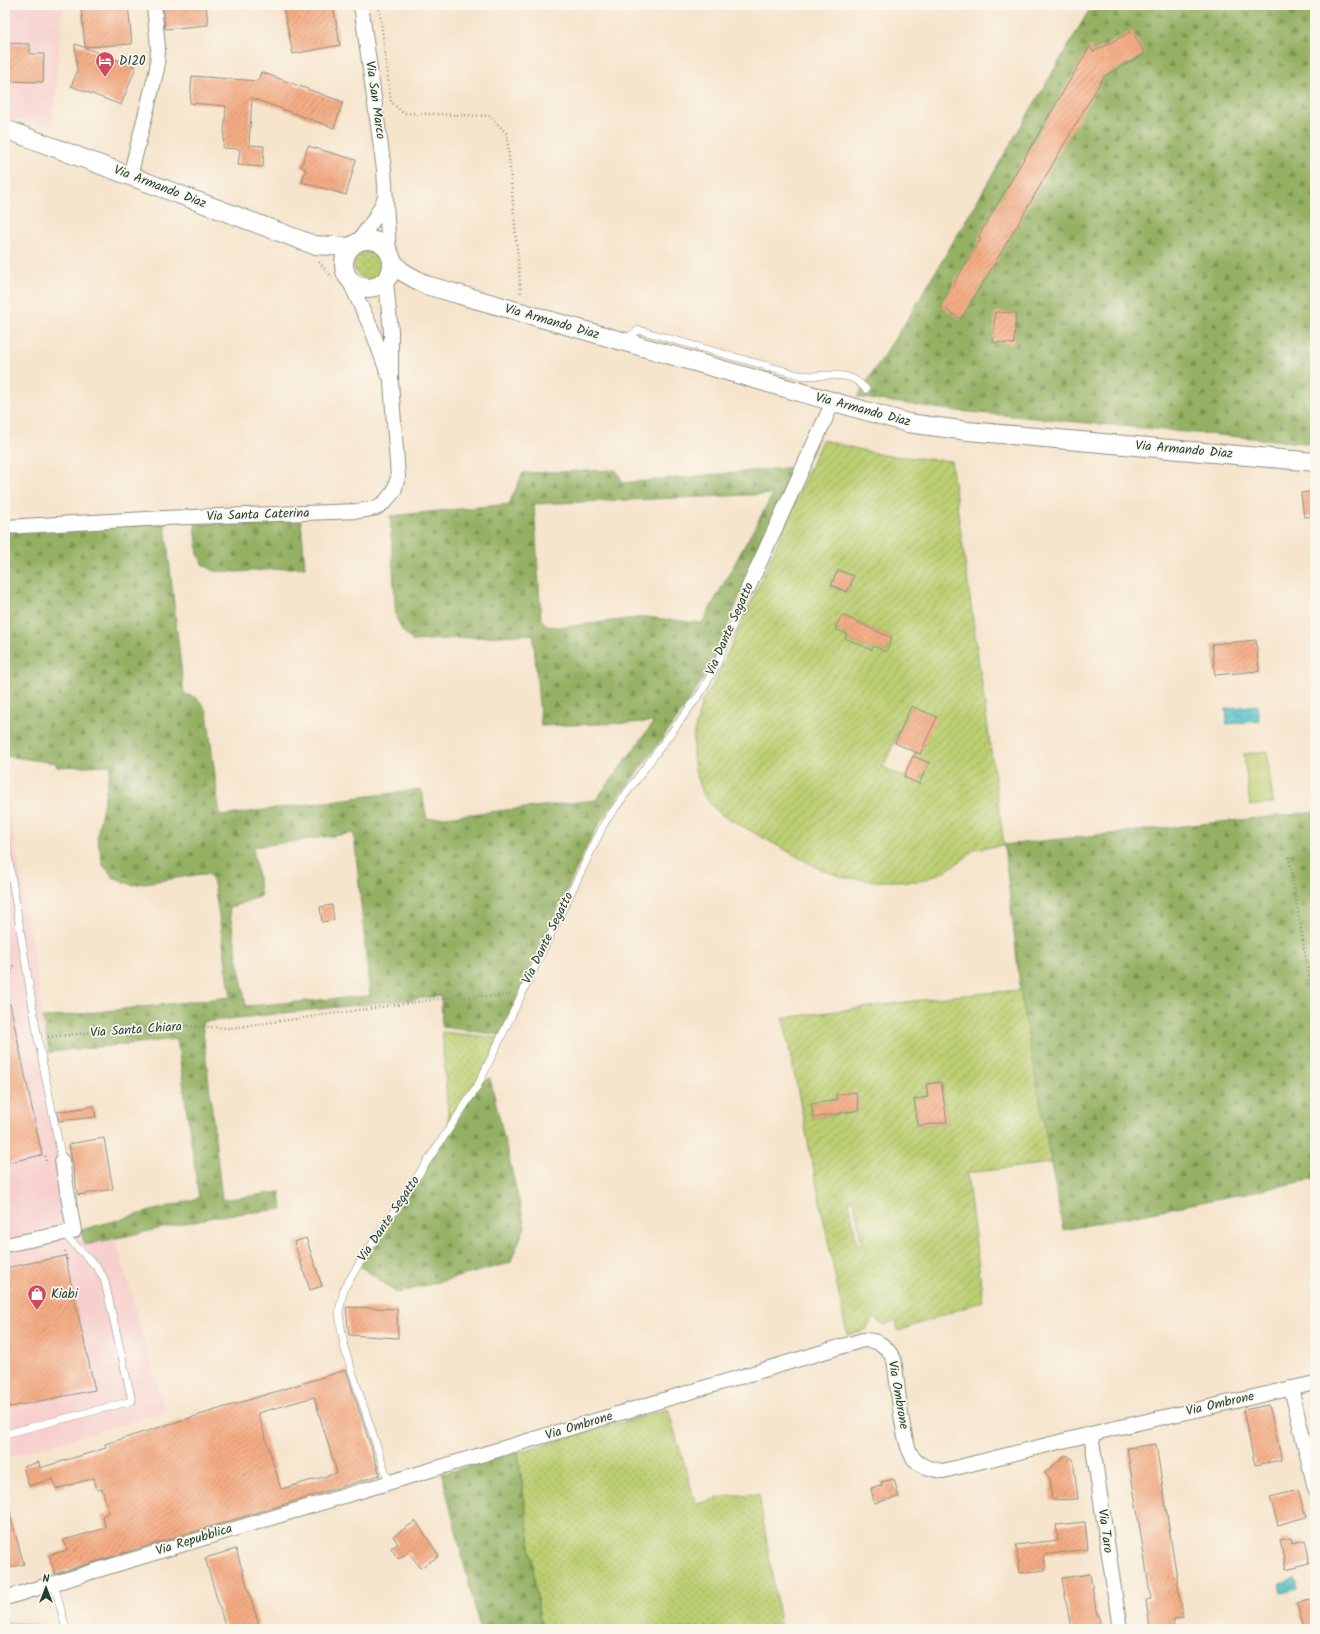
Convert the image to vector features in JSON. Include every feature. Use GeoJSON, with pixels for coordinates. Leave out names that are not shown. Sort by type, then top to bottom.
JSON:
{"type":"FeatureCollection","features":[{"type":"Feature","properties":{"kind":"street"},"geometry":{"type":"LineString","coordinates":[[130,176],[158,69],[158,48],[154,5]]}},
{"type":"Feature","properties":{"kind":"street","name":"Via San Marco"},"geometry":{"type":"LineString","coordinates":[[361,5],[384,169],[391,257]]}},
{"type":"Feature","properties":{"kind":"street","name":"Via Armando Diaz"},"geometry":{"type":"LineString","coordinates":[[5,129],[130,176],[316,253],[343,278],[352,284],[365,289],[378,287],[386,282],[426,285],[833,402],[902,421],[934,427],[1315,462]]}},
{"type":"Feature","properties":{"kind":"street"},"geometry":{"type":"LineString","coordinates":[[343,278],[344,258],[375,218],[386,196]]}},
{"type":"Feature","properties":{"kind":"street","name":"Via Armando Diaz"},"geometry":{"type":"LineString","coordinates":[[316,253],[354,245],[364,240],[371,240],[385,246],[401,271],[426,285]]}},
{"type":"Feature","properties":{"kind":"street"},"geometry":{"type":"LineString","coordinates":[[386,282],[392,269],[391,257]]}},
{"type":"Feature","properties":{"kind":"street","name":"Via Santa Caterina"},"geometry":{"type":"LineString","coordinates":[[343,278],[372,330],[391,382]]}},
{"type":"Feature","properties":{"kind":"street","name":"Via Santa Caterina"},"geometry":{"type":"LineString","coordinates":[[5,527],[164,518],[359,511],[376,508],[392,495],[398,477],[391,382],[392,343],[386,282]]}},
{"type":"Feature","properties":{"kind":"street","name":"Via Dante Segatto"},"geometry":{"type":"LineString","coordinates":[[748,588],[833,402]]}},
{"type":"Feature","properties":{"kind":"street"},"geometry":{"type":"LineString","coordinates":[[5,1245],[74,1231],[62,1161]]}},
{"type":"Feature","properties":{"kind":"street","name":"Via Ombrone"},"geometry":{"type":"LineString","coordinates":[[386,1484],[863,1340],[876,1341],[883,1344],[894,1360],[906,1442],[914,1459],[928,1469],[943,1471],[1091,1434],[1291,1388],[1315,1384]]}},
{"type":"Feature","properties":{"kind":"street"},"geometry":{"type":"LineString","coordinates":[[1291,1388],[1315,1488]]}},
{"type":"Feature","properties":{"kind":"street","name":"Via Taro"},"geometry":{"type":"LineString","coordinates":[[1091,1434],[1120,1629]]}},
{"type":"Feature","properties":{"kind":"street","name":"Via Repubblica"},"geometry":{"type":"LineString","coordinates":[[5,1598],[189,1541],[386,1484]]}},
{"type":"Feature","properties":{"kind":"lane"},"geometry":{"type":"LineString","coordinates":[[621,342],[639,330],[800,375],[810,377],[844,376],[851,378],[866,389]]}},
{"type":"Feature","properties":{"kind":"lane","name":"Via Dante Segatto"},"geometry":{"type":"LineString","coordinates":[[386,1484],[345,1350],[339,1312],[344,1289],[360,1262],[477,1087],[605,822],[702,691],[717,664],[748,588]]}},
{"type":"Feature","properties":{"kind":"lane"},"geometry":{"type":"LineString","coordinates":[[5,837],[38,1039],[62,1161]]}},
{"type":"Feature","properties":{"kind":"lane"},"geometry":{"type":"LineString","coordinates":[[5,1434],[132,1401],[104,1278],[96,1266],[63,1233]]}},
{"type":"Feature","properties":{"kind":"lane"},"geometry":{"type":"LineString","coordinates":[[54,1583],[66,1629]]}},
{"type":"Feature","properties":{"kind":"path"},"geometry":{"type":"LineString","coordinates":[[379,5],[391,102],[403,113],[490,116],[507,134],[520,295],[528,297]]}},
{"type":"Feature","properties":{"kind":"path"},"geometry":{"type":"LineString","coordinates":[[316,253],[326,268],[343,278]]}},
{"type":"Feature","properties":{"kind":"path"},"geometry":{"type":"LineString","coordinates":[[1289,857],[1315,1014]]}},
{"type":"Feature","properties":{"kind":"path"},"geometry":{"type":"LineString","coordinates":[[6,985],[14,965]]}},
{"type":"Feature","properties":{"kind":"path","name":"Via Santa Chiara"},"geometry":{"type":"LineString","coordinates":[[38,1039],[127,1029],[187,1026],[230,1028],[438,999],[497,996]]}},
{"type":"Feature","properties":{"kind":"path"},"geometry":{"type":"LineString","coordinates":[[45,1156],[46,1164]]}},
{"type":"Feature","properties":{"kind":"path"},"geometry":{"type":"LineString","coordinates":[[65,1250],[66,1259]]}},
{"type":"Feature","properties":{"kind":"shaded area"},"geometry":{"type":"Polygon","coordinates":[[[5,5],[63,5],[53,126],[5,117],[5,5]]]}},
{"type":"Feature","properties":{"kind":"shaded area"},"geometry":{"type":"Polygon","coordinates":[[[5,783],[47,1038],[38,1039],[74,1231],[84,1245],[114,1238],[120,1254],[165,1412],[5,1458],[5,783]]]}},
{"type":"Feature","properties":{"kind":"green space"},"geometry":{"type":"Polygon","coordinates":[[[1114,5],[1315,5],[1315,444],[958,411],[857,397],[912,312],[1088,12],[1114,5]]]}},
{"type":"Feature","properties":{"kind":"green space"},"geometry":{"type":"Polygon","coordinates":[[[368,251],[378,255],[382,265],[378,275],[368,279],[358,275],[354,265],[358,255],[368,251]]]}},
{"type":"Feature","properties":{"kind":"green space"},"geometry":{"type":"Polygon","coordinates":[[[822,440],[882,455],[951,461],[1004,845],[975,849],[965,858],[944,872],[921,881],[873,881],[842,877],[818,868],[722,815],[712,806],[703,793],[695,770],[693,755],[694,733],[702,701],[715,681],[822,440]],[[838,570],[831,586],[847,592],[854,576],[838,570]],[[842,615],[835,629],[847,634],[845,638],[872,650],[873,646],[886,652],[892,638],[842,615]],[[911,706],[883,767],[919,784],[929,763],[913,756],[915,752],[920,754],[936,717],[911,706]]]}},
{"type":"Feature","properties":{"kind":"green space"},"geometry":{"type":"Polygon","coordinates":[[[795,467],[743,587],[713,663],[678,717],[600,822],[587,846],[500,1035],[442,1027],[441,996],[202,1022],[222,1200],[280,1192],[282,1209],[218,1216],[84,1245],[81,1230],[199,1198],[177,1039],[49,1052],[43,1018],[231,997],[214,883],[210,875],[202,874],[132,885],[113,877],[103,865],[97,836],[111,765],[57,767],[56,763],[5,756],[5,531],[165,523],[184,694],[192,696],[198,700],[207,712],[220,816],[421,789],[427,819],[596,800],[654,722],[541,726],[533,634],[412,641],[402,630],[396,617],[390,516],[509,504],[523,473],[616,470],[623,483],[795,467]],[[773,494],[534,504],[541,619],[543,622],[553,627],[644,617],[702,623],[773,494]],[[354,833],[253,847],[261,896],[229,908],[246,1006],[370,996],[354,833]]]}},
{"type":"Feature","properties":{"kind":"green space"},"geometry":{"type":"Polygon","coordinates":[[[301,521],[305,567],[238,572],[215,571],[202,564],[198,554],[195,524],[301,521]]]}},
{"type":"Feature","properties":{"kind":"green space"},"geometry":{"type":"Polygon","coordinates":[[[1267,751],[1273,803],[1250,806],[1244,754],[1267,751]]]}},
{"type":"Feature","properties":{"kind":"green space"},"geometry":{"type":"Polygon","coordinates":[[[1315,812],[1315,1179],[1063,1230],[1022,1004],[1004,845],[1315,812]]]}},
{"type":"Feature","properties":{"kind":"green space"},"geometry":{"type":"Polygon","coordinates":[[[1020,990],[1051,1163],[967,1173],[983,1301],[898,1331],[896,1321],[885,1325],[873,1318],[866,1330],[847,1335],[783,1018],[953,996],[1020,990]],[[941,1082],[926,1084],[927,1097],[914,1099],[918,1126],[947,1122],[941,1082]],[[836,1095],[837,1100],[811,1104],[813,1118],[858,1110],[836,1095]],[[849,1200],[857,1245],[862,1244],[854,1200],[849,1200]]]}},
{"type":"Feature","properties":{"kind":"green space"},"geometry":{"type":"Polygon","coordinates":[[[442,1032],[499,1038],[477,1087],[449,1129],[442,1032]]]}},
{"type":"Feature","properties":{"kind":"green space"},"geometry":{"type":"Polygon","coordinates":[[[490,1078],[525,1227],[510,1263],[397,1293],[360,1266],[479,1084],[490,1078]]]}},
{"type":"Feature","properties":{"kind":"green space"},"geometry":{"type":"Polygon","coordinates":[[[668,1409],[696,1504],[732,1495],[759,1494],[781,1629],[541,1629],[518,1452],[668,1409]]]}},
{"type":"Feature","properties":{"kind":"green space"},"geometry":{"type":"Polygon","coordinates":[[[518,1452],[541,1629],[480,1629],[442,1474],[518,1452]]]}},
{"type":"Feature","properties":{"kind":"green space"},"geometry":{"type":"Polygon","coordinates":[[[5,1622],[48,1626],[49,1629],[5,1629],[5,1622]]]}},
{"type":"Feature","properties":{"kind":"water"},"geometry":{"type":"Polygon","coordinates":[[[1257,705],[1259,721],[1227,724],[1226,709],[1257,705]]]}},
{"type":"Feature","properties":{"kind":"water"},"geometry":{"type":"Polygon","coordinates":[[[1296,1579],[1298,1589],[1282,1593],[1280,1583],[1296,1579]]]}},
{"type":"Feature","properties":{"kind":"building"},"geometry":{"type":"Polygon","coordinates":[[[81,5],[128,5],[132,44],[85,47],[81,5]]]}},
{"type":"Feature","properties":{"kind":"building"},"geometry":{"type":"Polygon","coordinates":[[[163,5],[206,5],[208,25],[165,29],[163,5]]]}},
{"type":"Feature","properties":{"kind":"building"},"geometry":{"type":"Polygon","coordinates":[[[283,5],[333,5],[340,45],[293,54],[283,5]]]}},
{"type":"Feature","properties":{"kind":"building"},"geometry":{"type":"Polygon","coordinates":[[[1132,31],[1145,54],[1104,76],[961,319],[940,306],[981,239],[978,237],[1090,46],[1093,52],[1132,31]]]}},
{"type":"Feature","properties":{"kind":"building"},"geometry":{"type":"Polygon","coordinates":[[[5,43],[30,44],[30,54],[44,54],[43,82],[5,81],[5,43]]]}},
{"type":"Feature","properties":{"kind":"building"},"geometry":{"type":"Polygon","coordinates":[[[75,44],[136,67],[121,105],[71,86],[77,72],[75,44]]]}},
{"type":"Feature","properties":{"kind":"building"},"geometry":{"type":"Polygon","coordinates":[[[261,72],[343,102],[334,128],[252,98],[249,145],[264,146],[263,167],[238,165],[240,149],[223,148],[226,106],[190,103],[192,76],[258,81],[261,72]]]}},
{"type":"Feature","properties":{"kind":"building"},"geometry":{"type":"Polygon","coordinates":[[[308,146],[356,160],[346,195],[302,182],[306,169],[301,167],[308,146]]]}},
{"type":"Feature","properties":{"kind":"building"},"geometry":{"type":"Polygon","coordinates":[[[995,312],[1016,313],[1014,344],[993,342],[995,312]]]}},
{"type":"Feature","properties":{"kind":"building"},"geometry":{"type":"Polygon","coordinates":[[[1315,491],[1315,516],[1304,517],[1301,493],[1315,491]]]}},
{"type":"Feature","properties":{"kind":"building"},"geometry":{"type":"Polygon","coordinates":[[[838,570],[854,576],[847,592],[831,585],[838,570]]]}},
{"type":"Feature","properties":{"kind":"building"},"geometry":{"type":"Polygon","coordinates":[[[842,615],[892,638],[886,652],[873,646],[872,650],[845,638],[847,634],[835,629],[842,615]]]}},
{"type":"Feature","properties":{"kind":"building"},"geometry":{"type":"Polygon","coordinates":[[[1256,640],[1259,671],[1215,675],[1212,644],[1256,640]]]}},
{"type":"Feature","properties":{"kind":"building"},"geometry":{"type":"Polygon","coordinates":[[[911,706],[937,717],[920,754],[895,743],[911,706]]]}},
{"type":"Feature","properties":{"kind":"building"},"geometry":{"type":"Polygon","coordinates":[[[913,756],[929,763],[919,784],[904,777],[913,756]]]}},
{"type":"Feature","properties":{"kind":"building"},"geometry":{"type":"Polygon","coordinates":[[[332,905],[334,920],[322,922],[320,907],[332,905]]]}},
{"type":"Feature","properties":{"kind":"building"},"geometry":{"type":"Polygon","coordinates":[[[10,1004],[42,1155],[5,1163],[5,1005],[10,1004]]]}},
{"type":"Feature","properties":{"kind":"building"},"geometry":{"type":"Polygon","coordinates":[[[941,1082],[947,1122],[918,1126],[914,1099],[928,1097],[926,1084],[941,1082]]]}},
{"type":"Feature","properties":{"kind":"building"},"geometry":{"type":"Polygon","coordinates":[[[856,1092],[859,1110],[813,1118],[811,1104],[837,1100],[836,1095],[856,1092]]]}},
{"type":"Feature","properties":{"kind":"building"},"geometry":{"type":"Polygon","coordinates":[[[94,1106],[96,1117],[59,1121],[57,1112],[94,1106]]]}},
{"type":"Feature","properties":{"kind":"building"},"geometry":{"type":"Polygon","coordinates":[[[104,1138],[113,1189],[78,1195],[69,1144],[104,1138]]]}},
{"type":"Feature","properties":{"kind":"building"},"geometry":{"type":"Polygon","coordinates":[[[306,1238],[322,1286],[310,1290],[294,1242],[306,1238]]]}},
{"type":"Feature","properties":{"kind":"building"},"geometry":{"type":"Polygon","coordinates":[[[65,1256],[95,1390],[5,1408],[5,1268],[65,1256]]]}},
{"type":"Feature","properties":{"kind":"building"},"geometry":{"type":"Polygon","coordinates":[[[346,1307],[397,1309],[398,1338],[349,1335],[346,1307]]]}},
{"type":"Feature","properties":{"kind":"building"},"geometry":{"type":"Polygon","coordinates":[[[346,1370],[380,1475],[55,1574],[49,1555],[67,1550],[64,1540],[106,1528],[102,1516],[109,1513],[102,1489],[97,1490],[94,1478],[56,1489],[53,1479],[29,1486],[23,1467],[39,1462],[40,1468],[106,1448],[105,1444],[346,1370]],[[314,1397],[258,1413],[281,1489],[337,1473],[314,1397]]]}},
{"type":"Feature","properties":{"kind":"building"},"geometry":{"type":"Polygon","coordinates":[[[1269,1405],[1282,1460],[1255,1465],[1243,1410],[1269,1405]]]}},
{"type":"Feature","properties":{"kind":"building"},"geometry":{"type":"Polygon","coordinates":[[[1156,1444],[1183,1617],[1173,1619],[1174,1629],[1150,1629],[1146,1600],[1151,1599],[1127,1448],[1156,1444]]]}},
{"type":"Feature","properties":{"kind":"building"},"geometry":{"type":"Polygon","coordinates":[[[1066,1455],[1073,1459],[1078,1499],[1052,1500],[1050,1479],[1045,1473],[1066,1455]]]}},
{"type":"Feature","properties":{"kind":"building"},"geometry":{"type":"Polygon","coordinates":[[[894,1479],[899,1497],[874,1503],[871,1488],[882,1486],[881,1482],[894,1479]]]}},
{"type":"Feature","properties":{"kind":"building"},"geometry":{"type":"Polygon","coordinates":[[[1298,1490],[1306,1517],[1278,1525],[1270,1497],[1298,1490]]]}},
{"type":"Feature","properties":{"kind":"building"},"geometry":{"type":"Polygon","coordinates":[[[5,1509],[8,1509],[24,1564],[5,1569],[5,1509]]]}},
{"type":"Feature","properties":{"kind":"building"},"geometry":{"type":"Polygon","coordinates":[[[416,1521],[439,1556],[420,1568],[409,1552],[398,1559],[391,1548],[398,1544],[393,1536],[416,1521]]]}},
{"type":"Feature","properties":{"kind":"building"},"geometry":{"type":"Polygon","coordinates":[[[1085,1522],[1088,1549],[1044,1555],[1046,1570],[1020,1573],[1016,1545],[1058,1540],[1056,1525],[1085,1522]]]}},
{"type":"Feature","properties":{"kind":"building"},"geometry":{"type":"Polygon","coordinates":[[[1291,1538],[1292,1543],[1305,1540],[1310,1563],[1286,1569],[1280,1540],[1291,1538]]]}},
{"type":"Feature","properties":{"kind":"building"},"geometry":{"type":"Polygon","coordinates":[[[236,1549],[260,1629],[226,1629],[205,1558],[236,1549]]]}},
{"type":"Feature","properties":{"kind":"building"},"geometry":{"type":"Polygon","coordinates":[[[1090,1574],[1101,1629],[1071,1629],[1062,1578],[1090,1574]]]}},
{"type":"Feature","properties":{"kind":"building"},"geometry":{"type":"Polygon","coordinates":[[[1315,1599],[1315,1629],[1304,1629],[1297,1603],[1315,1599]]]}},
{"type":"Feature","properties":{"kind":"place","name":"D120"},"geometry":{"type":"Point","coordinates":[105,78]}},
{"type":"Feature","properties":{"kind":"place","name":"Kiabi"},"geometry":{"type":"Point","coordinates":[37,1311]}}]}
